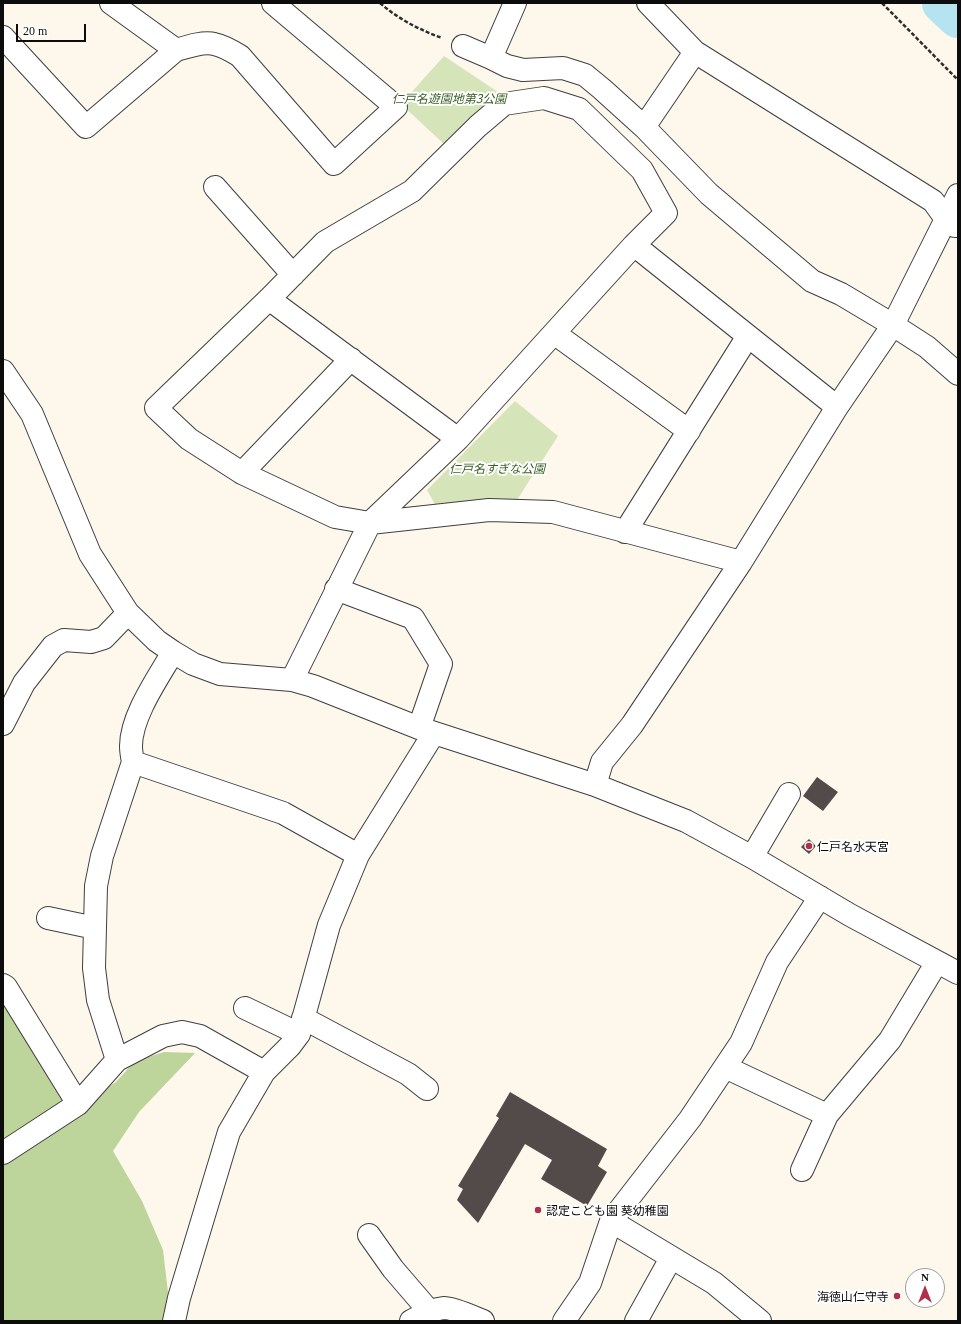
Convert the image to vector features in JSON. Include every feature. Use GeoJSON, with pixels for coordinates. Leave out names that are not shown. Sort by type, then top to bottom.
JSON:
{"type":"FeatureCollection","features":[{"type":"Feature","properties":{"kind":"street"},"geometry":{"type":"LineString","coordinates":[[110,3],[176,50]]}},
{"type":"Feature","properties":{"kind":"street"},"geometry":{"type":"LineString","coordinates":[[3,37],[86,127],[176,50],[194,45],[213,43],[240,56],[334,164],[396,107],[273,3]]}},
{"type":"Feature","properties":{"kind":"street"},"geometry":{"type":"LineString","coordinates":[[491,58],[515,3]]}},
{"type":"Feature","properties":{"kind":"street"},"geometry":{"type":"LineString","coordinates":[[648,3],[695,52],[933,201],[952,223]]}},
{"type":"Feature","properties":{"kind":"street"},"geometry":{"type":"LineString","coordinates":[[463,46],[507,66],[523,70],[563,68],[584,75],[602,89],[644,127],[709,194],[812,281],[841,294],[893,325],[927,347],[958,374]]}},
{"type":"Feature","properties":{"kind":"street"},"geometry":{"type":"LineString","coordinates":[[644,127],[695,52]]}},
{"type":"Feature","properties":{"kind":"street"},"geometry":{"type":"LineString","coordinates":[[292,680],[370,523],[458,439],[634,245],[666,213],[642,170],[579,109],[544,98],[504,104],[478,126],[412,191],[325,242],[269,299],[156,408],[189,439],[242,473],[335,517],[370,523],[488,510],[553,512],[741,562]]}},
{"type":"Feature","properties":{"kind":"street"},"geometry":{"type":"LineString","coordinates":[[215,187],[293,275]]}},
{"type":"Feature","properties":{"kind":"street"},"geometry":{"type":"LineString","coordinates":[[595,785],[602,762],[632,726],[741,562],[837,407],[893,325],[952,223],[958,195]]}},
{"type":"Feature","properties":{"kind":"street"},"geometry":{"type":"LineString","coordinates":[[634,245],[837,407]]}},
{"type":"Feature","properties":{"kind":"street"},"geometry":{"type":"LineString","coordinates":[[269,299],[458,439]]}},
{"type":"Feature","properties":{"kind":"street"},"geometry":{"type":"LineString","coordinates":[[554,332],[689,431]]}},
{"type":"Feature","properties":{"kind":"street"},"geometry":{"type":"LineString","coordinates":[[626,532],[748,336]]}},
{"type":"Feature","properties":{"kind":"street"},"geometry":{"type":"LineString","coordinates":[[242,473],[351,359]]}},
{"type":"Feature","properties":{"kind":"street"},"geometry":{"type":"LineString","coordinates":[[3,371],[32,414],[90,554],[128,613],[157,641],[173,652],[193,664],[220,674],[292,680],[345,698],[426,731],[595,785],[686,821],[752,857],[850,915],[958,973]]}},
{"type":"Feature","properties":{"kind":"street"},"geometry":{"type":"LineString","coordinates":[[174,1321],[179,1298],[229,1132],[264,1072],[290,1046],[301,1026],[329,925],[358,855],[426,731],[441,664],[413,618],[336,589]]}},
{"type":"Feature","properties":{"kind":"street"},"geometry":{"type":"LineString","coordinates":[[3,724],[24,683],[53,646],[64,640],[91,642],[104,638],[128,613]]}},
{"type":"Feature","properties":{"kind":"street"},"geometry":{"type":"LineString","coordinates":[[117,1060],[98,1000],[94,968],[96,886],[102,856],[133,762],[131,746],[134,724],[148,695],[173,652]]}},
{"type":"Feature","properties":{"kind":"street"},"geometry":{"type":"LineString","coordinates":[[133,762],[283,813],[358,855]]}},
{"type":"Feature","properties":{"kind":"street"},"geometry":{"type":"LineString","coordinates":[[752,857],[790,794]]}},
{"type":"Feature","properties":{"kind":"street"},"geometry":{"type":"LineString","coordinates":[[564,1321],[590,1283],[611,1222],[690,1119],[725,1067],[741,1042],[777,962],[820,897]]}},
{"type":"Feature","properties":{"kind":"street"},"geometry":{"type":"LineString","coordinates":[[48,918],[95,928]]}},
{"type":"Feature","properties":{"kind":"street"},"geometry":{"type":"LineString","coordinates":[[802,1170],[827,1115],[890,1040],[937,962]]}},
{"type":"Feature","properties":{"kind":"street"},"geometry":{"type":"LineString","coordinates":[[3,985],[6,986],[78,1104]]}},
{"type":"Feature","properties":{"kind":"street"},"geometry":{"type":"LineString","coordinates":[[245,1008],[301,1026],[408,1074],[427,1089]]}},
{"type":"Feature","properties":{"kind":"street"},"geometry":{"type":"LineString","coordinates":[[3,1153],[78,1104],[117,1060],[164,1036],[182,1032],[200,1036],[264,1072]]}},
{"type":"Feature","properties":{"kind":"street"},"geometry":{"type":"LineString","coordinates":[[725,1067],[827,1115]]}},
{"type":"Feature","properties":{"kind":"street"},"geometry":{"type":"LineString","coordinates":[[611,1222],[714,1283],[760,1321]]}},
{"type":"Feature","properties":{"kind":"street"},"geometry":{"type":"LineString","coordinates":[[369,1235],[393,1269],[421,1316],[444,1308],[457,1311],[483,1321]]}},
{"type":"Feature","properties":{"kind":"street"},"geometry":{"type":"LineString","coordinates":[[636,1321],[671,1258]]}},
{"type":"Feature","properties":{"kind":"path"},"geometry":{"type":"LineString","coordinates":[[380,3],[391,12],[425,31],[463,46]]}},
{"type":"Feature","properties":{"kind":"path"},"geometry":{"type":"LineString","coordinates":[[882,3],[958,80]]}},
{"type":"Feature","properties":{"kind":"green space","name":"仁戸名遊園地第3公園"},"geometry":{"type":"Polygon","coordinates":[[[444,56],[501,94],[445,145],[401,104],[444,56]]]}},
{"type":"Feature","properties":{"kind":"green space","name":"仁戸名すぎな公園"},"geometry":{"type":"Polygon","coordinates":[[[515,401],[558,436],[517,500],[437,508],[427,490],[515,401]]]}},
{"type":"Feature","properties":{"kind":"green space"},"geometry":{"type":"Polygon","coordinates":[[[3,994],[76,1108],[116,1082],[135,1061],[164,1052],[195,1053],[139,1112],[113,1151],[142,1201],[163,1250],[171,1318],[166,1321],[3,1321],[3,994]]]}},
{"type":"Feature","properties":{"kind":"building"},"geometry":{"type":"Polygon","coordinates":[[[817,777],[838,792],[823,811],[803,796],[817,777]]]}},
{"type":"Feature","properties":{"kind":"building"},"geometry":{"type":"Polygon","coordinates":[[[809,839],[816,846],[809,854],[801,847],[809,839]]]}},
{"type":"Feature","properties":{"kind":"building"},"geometry":{"type":"Polygon","coordinates":[[[510,1092],[607,1149],[598,1166],[607,1172],[587,1206],[541,1179],[552,1160],[525,1144],[478,1223],[457,1200],[463,1189],[458,1186],[499,1118],[496,1116],[510,1092]]]}},
{"type":"Feature","properties":{"kind":"waterway"},"geometry":{"type":"LineString","coordinates":[[943,3],[958,17]]}},
{"type":"Feature","properties":{"kind":"place","name":"仁戸名水天宮"},"geometry":{"type":"Point","coordinates":[809,846]}},
{"type":"Feature","properties":{"kind":"place","name":"認定こども園 葵幼稚園"},"geometry":{"type":"Point","coordinates":[538,1210]}},
{"type":"Feature","properties":{"kind":"place","name":"海徳山仁守寺"},"geometry":{"type":"Point","coordinates":[897,1296]}}]}
